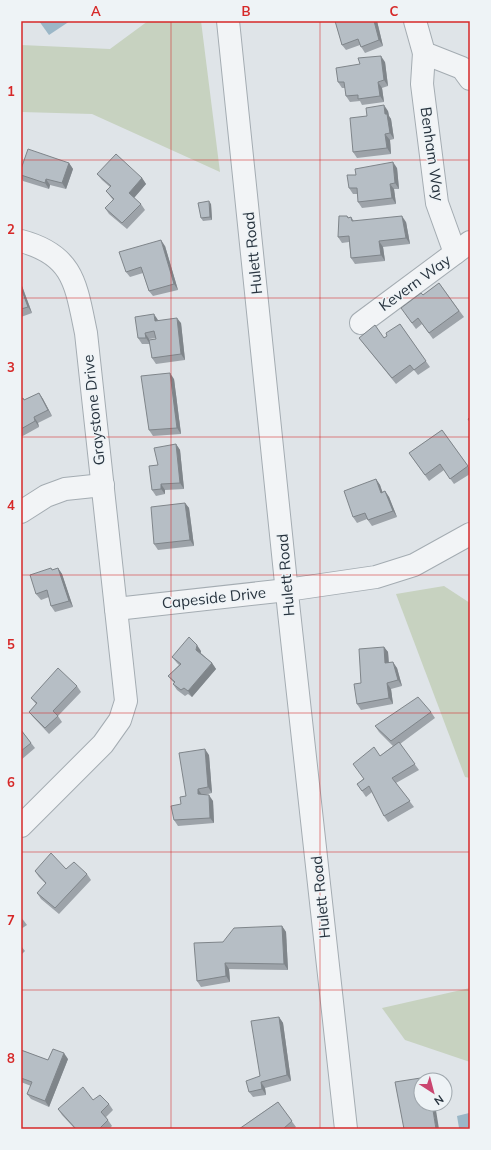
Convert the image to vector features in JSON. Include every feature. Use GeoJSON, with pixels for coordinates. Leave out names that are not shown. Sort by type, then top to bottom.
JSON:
{"type":"FeatureCollection","features":[{"type":"Feature","properties":{"kind":"street","name":"Hulett Road"},"geometry":{"type":"LineString","coordinates":[[228,21],[287,590],[346,1129]]}},
{"type":"Feature","properties":{"kind":"street","name":"Benham Way"},"geometry":{"type":"LineString","coordinates":[[415,21],[424,53],[422,84],[437,203],[463,248]]}},
{"type":"Feature","properties":{"kind":"street"},"geometry":{"type":"LineString","coordinates":[[424,53],[462,68],[470,79]]}},
{"type":"Feature","properties":{"kind":"street","name":"Graystone Drive"},"geometry":{"type":"LineString","coordinates":[[21,241],[41,246],[60,260],[72,277],[79,299],[86,333],[126,701],[120,720],[103,744],[21,826]]}},
{"type":"Feature","properties":{"kind":"street","name":"Kevern Way"},"geometry":{"type":"LineString","coordinates":[[361,323],[463,248]]}},
{"type":"Feature","properties":{"kind":"street"},"geometry":{"type":"LineString","coordinates":[[21,512],[46,496],[65,489],[103,485]]}},
{"type":"Feature","properties":{"kind":"street","name":"Capeside Drive"},"geometry":{"type":"LineString","coordinates":[[116,609],[354,581],[398,571],[431,557],[470,534]]}},
{"type":"Feature","properties":{"kind":"green space"},"geometry":{"type":"Polygon","coordinates":[[[148,21],[201,21],[220,172],[92,114],[21,112],[21,45],[110,49],[148,21]]]}},
{"type":"Feature","properties":{"kind":"green space"},"geometry":{"type":"Polygon","coordinates":[[[444,586],[470,603],[470,778],[465,777],[396,594],[444,586]]]}},
{"type":"Feature","properties":{"kind":"green space"},"geometry":{"type":"Polygon","coordinates":[[[470,988],[470,1062],[405,1040],[382,1008],[470,988]]]}},
{"type":"Feature","properties":{"kind":"water"},"geometry":{"type":"Polygon","coordinates":[[[39,21],[70,21],[49,35],[39,21]]]}},
{"type":"Feature","properties":{"kind":"water"},"geometry":{"type":"Polygon","coordinates":[[[470,1105],[470,1127],[459,1128],[457,1116],[469,1113],[470,1105]]]}},
{"type":"Feature","properties":{"kind":"building"},"geometry":{"type":"Polygon","coordinates":[[[335,21],[374,21],[379,40],[361,47],[358,39],[342,45],[335,21]]]}},
{"type":"Feature","properties":{"kind":"building"},"geometry":{"type":"Polygon","coordinates":[[[381,56],[384,80],[378,82],[380,96],[358,99],[358,95],[346,96],[344,82],[338,82],[336,68],[360,64],[358,58],[381,56]]]}},
{"type":"Feature","properties":{"kind":"building"},"geometry":{"type":"Polygon","coordinates":[[[384,105],[390,133],[385,134],[387,148],[353,152],[350,118],[367,116],[366,108],[384,105]]]}},
{"type":"Feature","properties":{"kind":"building"},"geometry":{"type":"Polygon","coordinates":[[[28,149],[69,163],[62,183],[46,179],[45,183],[21,175],[21,169],[28,149]]]}},
{"type":"Feature","properties":{"kind":"building"},"geometry":{"type":"Polygon","coordinates":[[[116,154],[142,178],[129,193],[141,204],[122,223],[105,208],[114,199],[106,191],[111,186],[97,174],[116,154]]]}},
{"type":"Feature","properties":{"kind":"building"},"geometry":{"type":"Polygon","coordinates":[[[393,162],[395,183],[390,184],[392,198],[358,202],[357,188],[349,188],[347,175],[356,175],[355,169],[393,162]]]}},
{"type":"Feature","properties":{"kind":"building"},"geometry":{"type":"Polygon","coordinates":[[[209,201],[210,217],[201,218],[198,203],[209,201]]]}},
{"type":"Feature","properties":{"kind":"building"},"geometry":{"type":"Polygon","coordinates":[[[339,216],[347,216],[348,218],[351,217],[352,221],[402,216],[406,238],[379,241],[381,255],[351,258],[349,236],[338,237],[339,216]]]}},
{"type":"Feature","properties":{"kind":"building"},"geometry":{"type":"Polygon","coordinates":[[[161,240],[174,284],[149,291],[141,267],[126,272],[119,252],[161,240]]]}},
{"type":"Feature","properties":{"kind":"building"},"geometry":{"type":"Polygon","coordinates":[[[439,283],[459,311],[429,333],[418,318],[412,323],[401,308],[421,293],[423,295],[439,283]]]}},
{"type":"Feature","properties":{"kind":"building"},"geometry":{"type":"Polygon","coordinates":[[[21,288],[28,307],[21,309],[21,288]]]}},
{"type":"Feature","properties":{"kind":"building"},"geometry":{"type":"Polygon","coordinates":[[[154,314],[155,321],[177,318],[181,354],[152,358],[149,340],[156,339],[154,331],[145,333],[146,338],[138,338],[135,317],[154,314]]]}},
{"type":"Feature","properties":{"kind":"building"},"geometry":{"type":"Polygon","coordinates":[[[400,324],[426,361],[414,370],[410,365],[392,378],[359,338],[375,325],[384,338],[387,336],[386,333],[400,324]]]}},
{"type":"Feature","properties":{"kind":"building"},"geometry":{"type":"Polygon","coordinates":[[[170,373],[177,428],[149,430],[141,376],[170,373]]]}},
{"type":"Feature","properties":{"kind":"building"},"geometry":{"type":"Polygon","coordinates":[[[39,393],[48,410],[34,417],[35,421],[21,429],[21,399],[23,398],[24,400],[39,393]]]}},
{"type":"Feature","properties":{"kind":"building"},"geometry":{"type":"Polygon","coordinates":[[[442,430],[468,466],[450,479],[440,464],[425,475],[409,453],[442,430]]]}},
{"type":"Feature","properties":{"kind":"building"},"geometry":{"type":"Polygon","coordinates":[[[176,444],[180,483],[161,484],[161,489],[152,490],[149,466],[158,465],[154,448],[176,444]]]}},
{"type":"Feature","properties":{"kind":"building"},"geometry":{"type":"Polygon","coordinates":[[[376,479],[381,493],[385,491],[393,511],[368,520],[365,513],[353,517],[344,491],[376,479]]]}},
{"type":"Feature","properties":{"kind":"building"},"geometry":{"type":"Polygon","coordinates":[[[185,503],[190,540],[154,544],[151,507],[185,503]]]}},
{"type":"Feature","properties":{"kind":"building"},"geometry":{"type":"Polygon","coordinates":[[[51,568],[52,570],[58,568],[69,601],[51,606],[47,590],[36,594],[30,575],[51,568]]]}},
{"type":"Feature","properties":{"kind":"building"},"geometry":{"type":"Polygon","coordinates":[[[189,637],[197,645],[196,650],[212,663],[188,691],[184,688],[181,690],[173,684],[175,682],[168,676],[181,664],[172,657],[189,637]]]}},
{"type":"Feature","properties":{"kind":"building"},"geometry":{"type":"Polygon","coordinates":[[[384,647],[385,663],[393,662],[398,680],[387,683],[389,698],[357,704],[354,684],[361,683],[359,649],[384,647]]]}},
{"type":"Feature","properties":{"kind":"building"},"geometry":{"type":"Polygon","coordinates":[[[58,668],[77,686],[53,711],[58,716],[45,728],[29,712],[37,703],[31,698],[58,668]]]}},
{"type":"Feature","properties":{"kind":"building"},"geometry":{"type":"Polygon","coordinates":[[[418,697],[431,712],[391,741],[375,726],[418,697]]]}},
{"type":"Feature","properties":{"kind":"building"},"geometry":{"type":"Polygon","coordinates":[[[21,730],[31,743],[21,751],[21,730]]]}},
{"type":"Feature","properties":{"kind":"building"},"geometry":{"type":"Polygon","coordinates":[[[399,742],[415,764],[392,778],[410,801],[384,816],[369,786],[362,791],[357,784],[364,779],[353,764],[374,747],[380,756],[399,742]]]}},
{"type":"Feature","properties":{"kind":"building"},"geometry":{"type":"Polygon","coordinates":[[[205,749],[208,787],[198,789],[198,794],[209,795],[210,818],[174,820],[171,806],[181,804],[180,797],[186,796],[179,753],[205,749]]]}},
{"type":"Feature","properties":{"kind":"building"},"geometry":{"type":"Polygon","coordinates":[[[51,853],[66,869],[74,862],[87,874],[55,908],[37,893],[46,883],[35,871],[51,853]]]}},
{"type":"Feature","properties":{"kind":"building"},"geometry":{"type":"Polygon","coordinates":[[[282,926],[284,964],[225,963],[226,976],[197,981],[194,943],[223,942],[234,928],[282,926]]]}},
{"type":"Feature","properties":{"kind":"building"},"geometry":{"type":"Polygon","coordinates":[[[279,1017],[287,1075],[261,1082],[262,1089],[249,1092],[246,1081],[260,1076],[251,1021],[279,1017]]]}},
{"type":"Feature","properties":{"kind":"building"},"geometry":{"type":"Polygon","coordinates":[[[53,1049],[64,1053],[45,1101],[27,1094],[32,1082],[21,1078],[21,1050],[48,1060],[53,1049]]]}},
{"type":"Feature","properties":{"kind":"building"},"geometry":{"type":"Polygon","coordinates":[[[413,1079],[413,1112],[433,1112],[436,1129],[404,1129],[395,1082],[413,1079]]]}},
{"type":"Feature","properties":{"kind":"building"},"geometry":{"type":"Polygon","coordinates":[[[83,1087],[93,1100],[100,1095],[109,1104],[101,1112],[108,1120],[99,1129],[76,1129],[58,1109],[83,1087]]]}},
{"type":"Feature","properties":{"kind":"building"},"geometry":{"type":"Polygon","coordinates":[[[278,1102],[292,1121],[283,1129],[239,1129],[278,1102]]]}}]}
